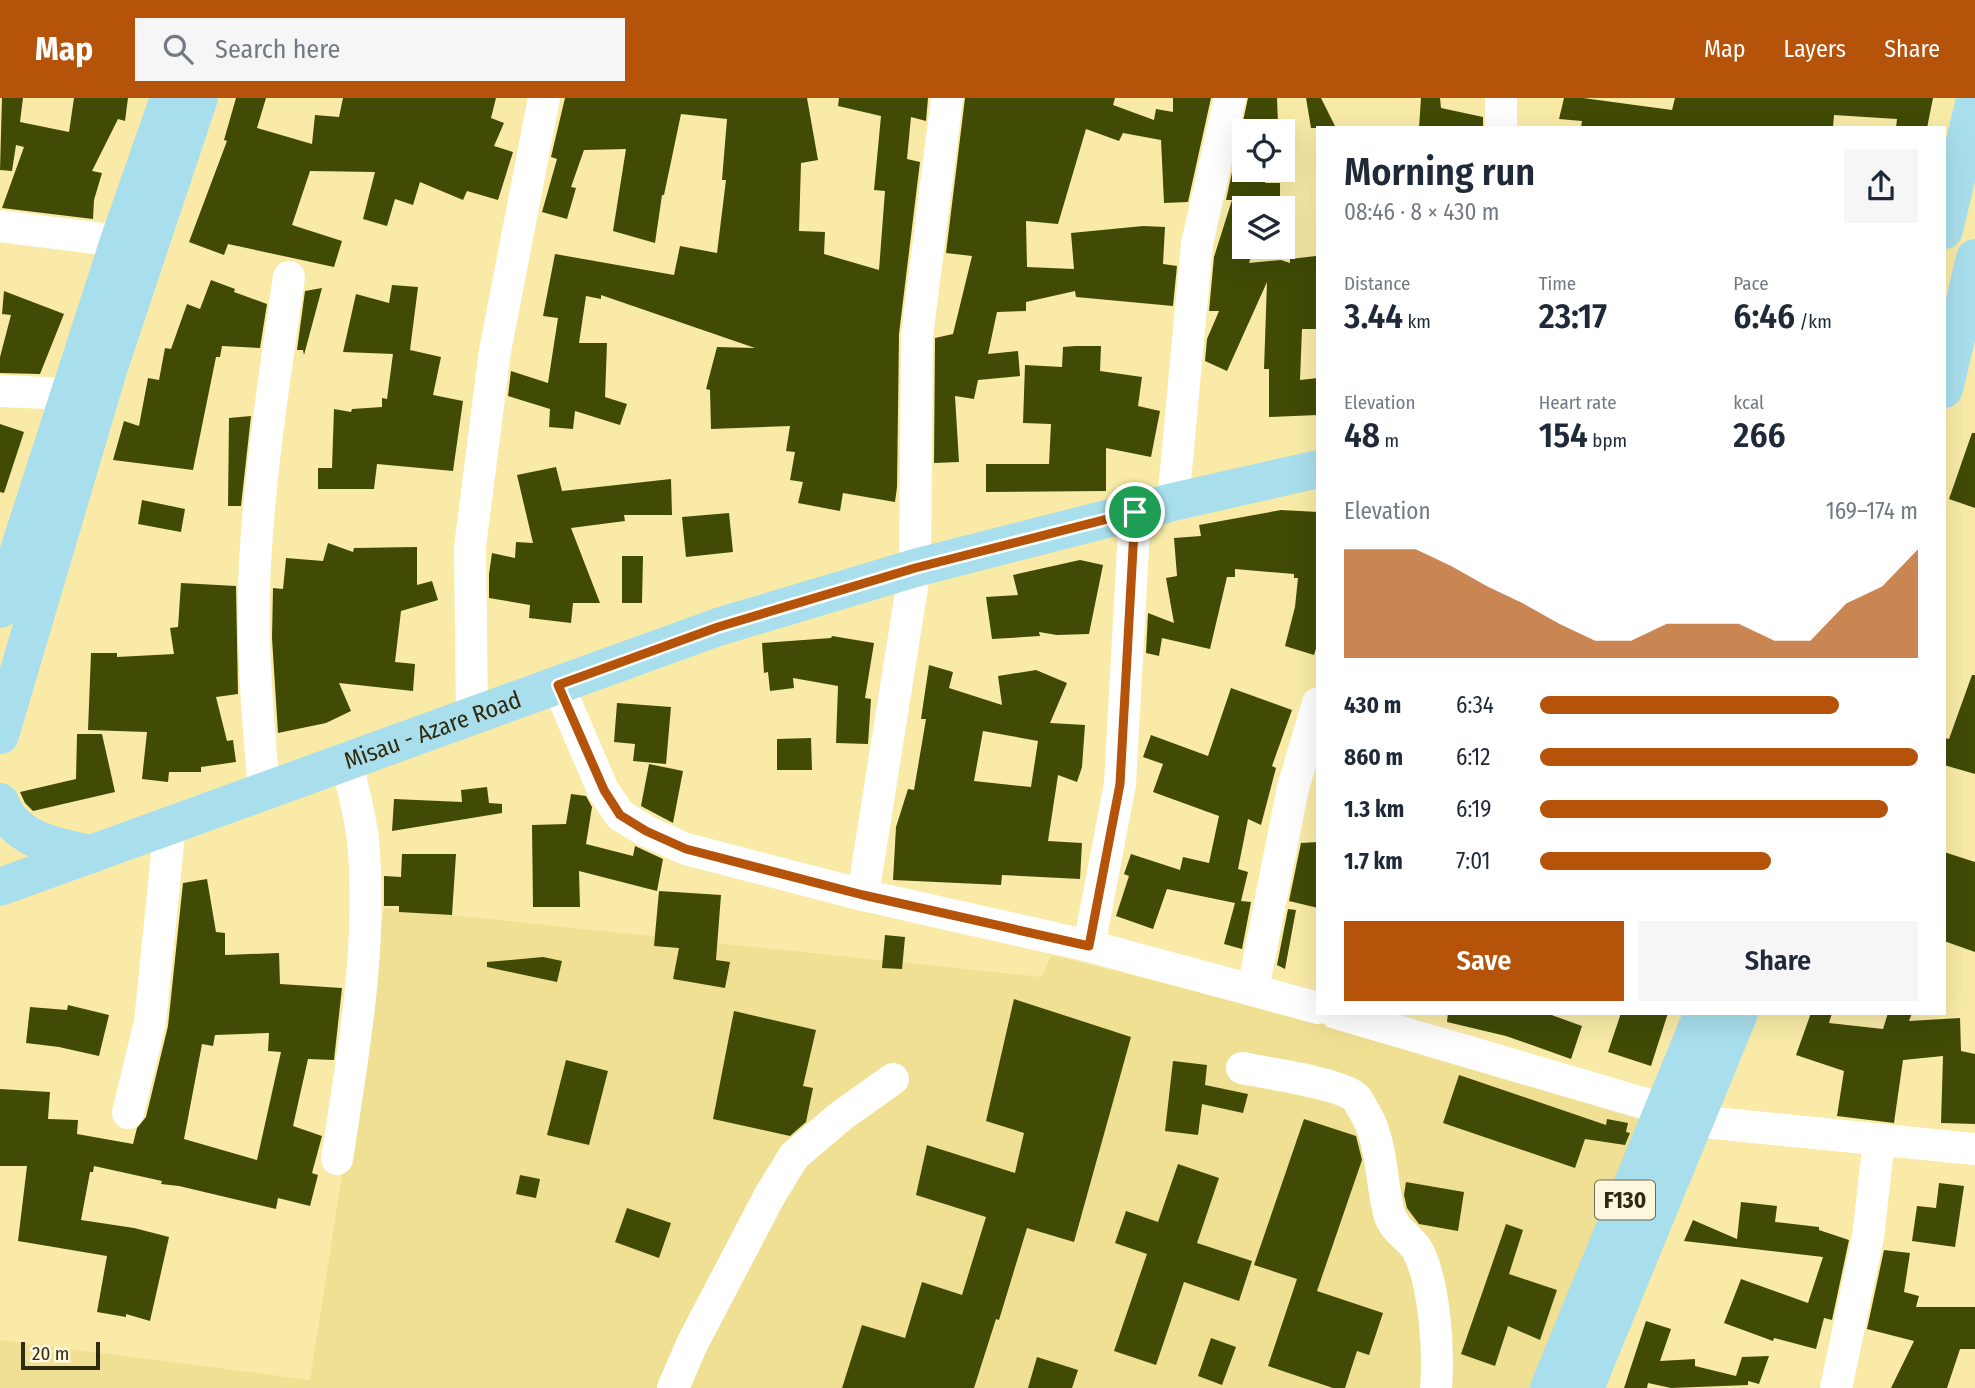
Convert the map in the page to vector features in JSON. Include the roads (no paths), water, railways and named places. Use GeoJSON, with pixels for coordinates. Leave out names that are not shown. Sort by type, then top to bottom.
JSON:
{"type":"FeatureCollection","features":[{"type":"Feature","properties":{"kind":"main road"},"geometry":{"type":"LineString","coordinates":[[0,609],[12,541],[71,394],[119,241],[169,98]]}},
{"type":"Feature","properties":{"kind":"main road"},"geometry":{"type":"LineString","coordinates":[[0,736],[108,370],[199,98]]}},
{"type":"Feature","properties":{"kind":"main road"},"geometry":{"type":"LineString","coordinates":[[1954,211],[1975,99]]}},
{"type":"Feature","properties":{"kind":"main road"},"geometry":{"type":"LineString","coordinates":[[1946,250],[1975,258],[1967,320],[1946,383]]}},
{"type":"Feature","properties":{"kind":"main road","name":"Misau - Azare Road"},"geometry":{"type":"LineString","coordinates":[[0,887],[718,627],[915,568],[1173,502],[1316,469]]}},
{"type":"Feature","properties":{"kind":"main road"},"geometry":{"type":"LineString","coordinates":[[0,802],[5,817],[18,830],[60,848],[92,854]]}},
{"type":"Feature","properties":{"kind":"main road","name":"F130"},"geometry":{"type":"LineString","coordinates":[[1585,1388],[1679,1115],[1703,1015]]}},
{"type":"Feature","properties":{"kind":"main road","name":"F130"},"geometry":{"type":"LineString","coordinates":[[1549,1388],[1679,1115],[1738,1015]]}},
{"type":"Feature","properties":{"kind":"street"},"geometry":{"type":"LineString","coordinates":[[472,716],[470,547],[495,351],[544,98]]}},
{"type":"Feature","properties":{"kind":"street"},"geometry":{"type":"LineString","coordinates":[[863,895],[915,568],[916,336],[947,98]]}},
{"type":"Feature","properties":{"kind":"street"},"geometry":{"type":"LineString","coordinates":[[1173,502],[1197,244],[1230,98]]}},
{"type":"Feature","properties":{"kind":"street"},"geometry":{"type":"LineString","coordinates":[[1501,98],[1501,126]]}},
{"type":"Feature","properties":{"kind":"street"},"geometry":{"type":"LineString","coordinates":[[0,226],[119,241]]}},
{"type":"Feature","properties":{"kind":"street"},"geometry":{"type":"LineString","coordinates":[[264,792],[255,686],[256,549],[268,421],[289,277]]}},
{"type":"Feature","properties":{"kind":"street"},"geometry":{"type":"LineString","coordinates":[[0,391],[71,394]]}},
{"type":"Feature","properties":{"kind":"street"},"geometry":{"type":"LineString","coordinates":[[1089,946],[1120,784],[1135,512]]}},
{"type":"Feature","properties":{"kind":"street"},"geometry":{"type":"LineString","coordinates":[[558,685],[604,790],[620,815],[646,831],[686,849],[863,895],[1089,946],[1316,1007]]}},
{"type":"Feature","properties":{"kind":"street"},"geometry":{"type":"LineString","coordinates":[[1253,989],[1293,788],[1316,711]]}},
{"type":"Feature","properties":{"kind":"street"},"geometry":{"type":"LineString","coordinates":[[337,1159],[356,1033],[366,925],[363,838],[347,761]]}},
{"type":"Feature","properties":{"kind":"street"},"geometry":{"type":"LineString","coordinates":[[128,1113],[150,1022],[170,825]]}},
{"type":"Feature","properties":{"kind":"street"},"geometry":{"type":"LineString","coordinates":[[1343,1015],[1679,1115],[1975,1149]]}},
{"type":"Feature","properties":{"kind":"street"},"geometry":{"type":"LineString","coordinates":[[1242,1068],[1338,1088],[1356,1097],[1378,1141],[1390,1218],[1417,1250],[1426,1274],[1435,1320],[1436,1388]]}},
{"type":"Feature","properties":{"kind":"street"},"geometry":{"type":"LineString","coordinates":[[673,1388],[698,1332],[770,1195],[794,1156],[841,1116],[893,1079]]}},
{"type":"Feature","properties":{"kind":"street"},"geometry":{"type":"LineString","coordinates":[[1836,1388],[1868,1237],[1879,1140]]}}]}
